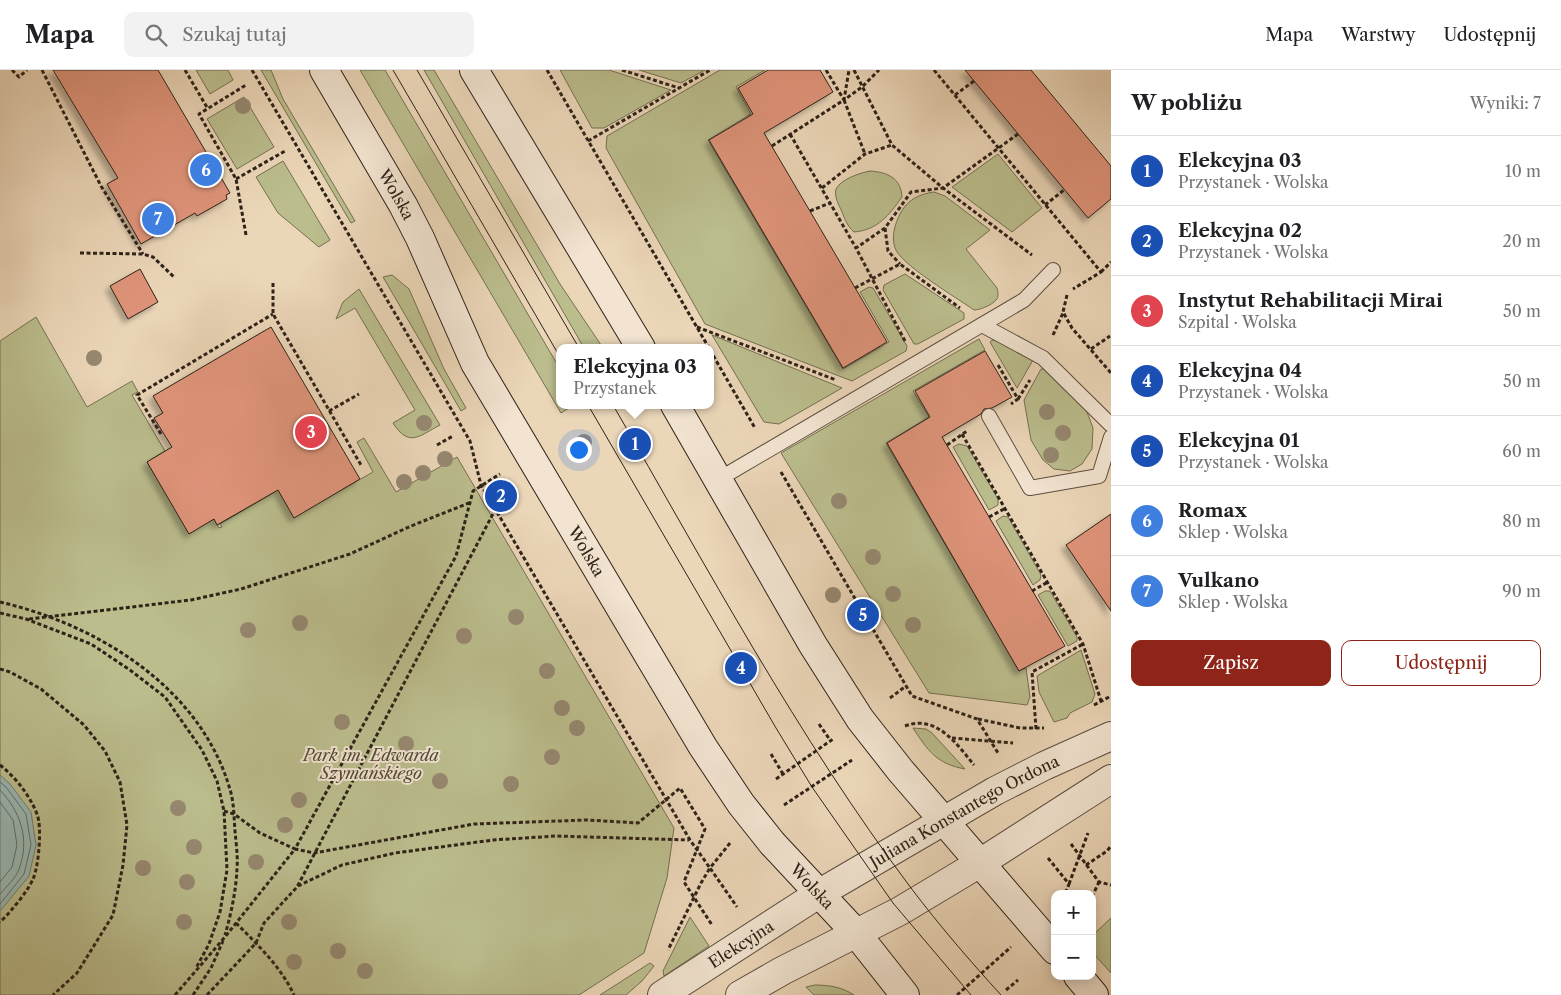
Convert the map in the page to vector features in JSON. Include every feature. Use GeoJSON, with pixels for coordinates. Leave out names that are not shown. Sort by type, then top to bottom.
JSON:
{"type":"FeatureCollection","features":[{"type":"Feature","properties":{"kind":"main road","name":"Wolska"},"geometry":{"type":"LineString","coordinates":[[324,70],[403,205],[420,238],[475,363],[698,739],[741,804],[772,844],[856,933],[905,995]]}},
{"type":"Feature","properties":{"kind":"main road"},"geometry":{"type":"LineString","coordinates":[[474,70],[639,344]]}},
{"type":"Feature","properties":{"kind":"main road"},"geometry":{"type":"LineString","coordinates":[[677,409],[813,644],[860,719],[943,822],[1051,945]]}},
{"type":"Feature","properties":{"kind":"main road","name":"Juliana Konstantego Ordona"},"geometry":{"type":"LineString","coordinates":[[820,893],[1020,778],[1111,736]]}},
{"type":"Feature","properties":{"kind":"main road"},"geometry":{"type":"LineString","coordinates":[[740,995],[900,910],[980,863],[1111,779]]}},
{"type":"Feature","properties":{"kind":"main road","name":"Elekcyjna"},"geometry":{"type":"LineString","coordinates":[[662,995],[820,893]]}},
{"type":"Feature","properties":{"kind":"main road"},"geometry":{"type":"LineString","coordinates":[[1081,980],[1094,995]]}},
{"type":"Feature","properties":{"kind":"lane"},"geometry":{"type":"LineString","coordinates":[[719,479],[1024,300],[1052,270]]}},
{"type":"Feature","properties":{"kind":"lane"},"geometry":{"type":"LineString","coordinates":[[982,325],[1042,358],[1111,425]]}},
{"type":"Feature","properties":{"kind":"lane"},"geometry":{"type":"LineString","coordinates":[[989,416],[1030,488],[1099,476],[1111,437]]}},
{"type":"Feature","properties":{"kind":"path"},"geometry":{"type":"LineString","coordinates":[[12,70],[19,77],[27,70]]}},
{"type":"Feature","properties":{"kind":"path"},"geometry":{"type":"LineString","coordinates":[[42,70],[101,186],[143,254]]}},
{"type":"Feature","properties":{"kind":"path"},"geometry":{"type":"LineString","coordinates":[[185,70],[208,109]]}},
{"type":"Feature","properties":{"kind":"path"},"geometry":{"type":"LineString","coordinates":[[252,70],[470,441],[481,485],[495,510],[690,840],[742,914]]}},
{"type":"Feature","properties":{"kind":"path"},"geometry":{"type":"LineString","coordinates":[[547,70],[706,344]]}},
{"type":"Feature","properties":{"kind":"path"},"geometry":{"type":"LineString","coordinates":[[622,70],[679,88]]}},
{"type":"Feature","properties":{"kind":"path"},"geometry":{"type":"LineString","coordinates":[[588,141],[710,70]]}},
{"type":"Feature","properties":{"kind":"path"},"geometry":{"type":"LineString","coordinates":[[826,70],[844,100],[865,154]]}},
{"type":"Feature","properties":{"kind":"path"},"geometry":{"type":"LineString","coordinates":[[844,100],[849,70]]}},
{"type":"Feature","properties":{"kind":"path"},"geometry":{"type":"LineString","coordinates":[[854,70],[892,145],[943,188],[1052,270]]}},
{"type":"Feature","properties":{"kind":"path"},"geometry":{"type":"LineString","coordinates":[[772,146],[844,100],[862,87],[879,70]]}},
{"type":"Feature","properties":{"kind":"path"},"geometry":{"type":"LineString","coordinates":[[934,70],[1101,272]]}},
{"type":"Feature","properties":{"kind":"path"},"geometry":{"type":"LineString","coordinates":[[955,95],[974,80]]}},
{"type":"Feature","properties":{"kind":"path"},"geometry":{"type":"LineString","coordinates":[[246,85],[199,114],[236,179],[246,235]]}},
{"type":"Feature","properties":{"kind":"path"},"geometry":{"type":"LineString","coordinates":[[790,134],[856,248],[906,343]]}},
{"type":"Feature","properties":{"kind":"path"},"geometry":{"type":"LineString","coordinates":[[856,248],[885,228],[911,192],[943,188],[1018,134]]}},
{"type":"Feature","properties":{"kind":"path"},"geometry":{"type":"LineString","coordinates":[[822,188],[865,154],[892,145]]}},
{"type":"Feature","properties":{"kind":"path"},"geometry":{"type":"LineString","coordinates":[[236,179],[285,151]]}},
{"type":"Feature","properties":{"kind":"path"},"geometry":{"type":"LineString","coordinates":[[1046,205],[1064,190]]}},
{"type":"Feature","properties":{"kind":"path"},"geometry":{"type":"LineString","coordinates":[[810,212],[830,203]]}},
{"type":"Feature","properties":{"kind":"path"},"geometry":{"type":"LineString","coordinates":[[885,228],[888,251],[900,264],[966,312]]}},
{"type":"Feature","properties":{"kind":"path"},"geometry":{"type":"LineString","coordinates":[[80,253],[143,254],[153,257],[174,277]]}},
{"type":"Feature","properties":{"kind":"path"},"geometry":{"type":"LineString","coordinates":[[1111,262],[1101,272],[1067,293],[1063,312],[1072,328],[1111,373]]}},
{"type":"Feature","properties":{"kind":"path"},"geometry":{"type":"LineString","coordinates":[[855,288],[900,264]]}},
{"type":"Feature","properties":{"kind":"path"},"geometry":{"type":"LineString","coordinates":[[273,283],[272,314],[361,466]]}},
{"type":"Feature","properties":{"kind":"path"},"geometry":{"type":"LineString","coordinates":[[161,434],[137,395],[272,314]]}},
{"type":"Feature","properties":{"kind":"path"},"geometry":{"type":"LineString","coordinates":[[696,326],[841,382]]}},
{"type":"Feature","properties":{"kind":"path"},"geometry":{"type":"LineString","coordinates":[[1092,349],[1110,336]]}},
{"type":"Feature","properties":{"kind":"path"},"geometry":{"type":"LineString","coordinates":[[714,358],[912,696],[977,719],[1020,728],[1050,728]]}},
{"type":"Feature","properties":{"kind":"path"},"geometry":{"type":"LineString","coordinates":[[329,411],[359,394]]}},
{"type":"Feature","properties":{"kind":"path"},"geometry":{"type":"LineString","coordinates":[[947,445],[962,434],[1082,644],[1101,700]]}},
{"type":"Feature","properties":{"kind":"path"},"geometry":{"type":"LineString","coordinates":[[437,445],[453,436]]}},
{"type":"Feature","properties":{"kind":"path"},"geometry":{"type":"LineString","coordinates":[[175,995],[225,937],[295,849],[456,556],[473,491],[500,474]]}},
{"type":"Feature","properties":{"kind":"path"},"geometry":{"type":"LineString","coordinates":[[26,619],[191,600],[241,589],[350,554],[470,502]]}},
{"type":"Feature","properties":{"kind":"path"},"geometry":{"type":"LineString","coordinates":[[207,995],[256,943],[264,923],[297,887],[495,510]]}},
{"type":"Feature","properties":{"kind":"path"},"geometry":{"type":"LineString","coordinates":[[1032,591],[1048,582]]}},
{"type":"Feature","properties":{"kind":"path"},"geometry":{"type":"LineString","coordinates":[[0,602],[18,606],[75,626],[131,658],[161,682],[185,708],[203,732],[216,755],[231,793],[238,868],[232,909],[225,937],[211,968],[193,995]]}},
{"type":"Feature","properties":{"kind":"path"},"geometry":{"type":"LineString","coordinates":[[0,613],[26,619],[91,644],[130,670],[165,697],[202,750],[217,780],[224,811],[227,870],[220,912],[209,944],[192,975]]}},
{"type":"Feature","properties":{"kind":"path"},"geometry":{"type":"LineString","coordinates":[[1036,729],[1032,672],[1082,644]]}},
{"type":"Feature","properties":{"kind":"path"},"geometry":{"type":"LineString","coordinates":[[0,670],[10,672],[41,689],[84,725],[105,751],[120,782],[128,825],[124,865],[113,916],[77,973],[53,995]]}},
{"type":"Feature","properties":{"kind":"path"},"geometry":{"type":"LineString","coordinates":[[890,698],[906,686]]}},
{"type":"Feature","properties":{"kind":"path"},"geometry":{"type":"LineString","coordinates":[[1086,709],[1111,696]]}},
{"type":"Feature","properties":{"kind":"path"},"geometry":{"type":"LineString","coordinates":[[977,719],[999,756]]}},
{"type":"Feature","properties":{"kind":"path"},"geometry":{"type":"LineString","coordinates":[[906,725],[916,722],[931,724],[952,738],[978,770]]}},
{"type":"Feature","properties":{"kind":"path"},"geometry":{"type":"LineString","coordinates":[[819,724],[830,740]]}},
{"type":"Feature","properties":{"kind":"path"},"geometry":{"type":"LineString","coordinates":[[776,779],[837,736]]}},
{"type":"Feature","properties":{"kind":"path"},"geometry":{"type":"LineString","coordinates":[[771,754],[784,774]]}},
{"type":"Feature","properties":{"kind":"path"},"geometry":{"type":"LineString","coordinates":[[792,800],[858,756]]}},
{"type":"Feature","properties":{"kind":"path"},"geometry":{"type":"LineString","coordinates":[[0,765],[17,779],[38,815],[40,844],[33,878],[8,915],[0,922]]}},
{"type":"Feature","properties":{"kind":"path"},"geometry":{"type":"LineString","coordinates":[[224,811],[234,814],[260,833],[295,849],[314,853],[474,824],[587,820],[638,823],[680,788],[705,829],[684,882],[713,926]]}},
{"type":"Feature","properties":{"kind":"path"},"geometry":{"type":"LineString","coordinates":[[1067,890],[1089,829]]}},
{"type":"Feature","properties":{"kind":"path"},"geometry":{"type":"LineString","coordinates":[[297,887],[342,865],[395,853],[493,840],[556,836],[690,840]]}},
{"type":"Feature","properties":{"kind":"path"},"geometry":{"type":"LineString","coordinates":[[666,954],[710,868],[732,842]]}},
{"type":"Feature","properties":{"kind":"path"},"geometry":{"type":"LineString","coordinates":[[1070,842],[1099,882],[1111,885]]}},
{"type":"Feature","properties":{"kind":"path"},"geometry":{"type":"LineString","coordinates":[[1086,865],[1107,851],[1111,846]]}},
{"type":"Feature","properties":{"kind":"path"},"geometry":{"type":"LineString","coordinates":[[1047,856],[1069,884]]}},
{"type":"Feature","properties":{"kind":"path"},"geometry":{"type":"LineString","coordinates":[[1095,890],[1099,882]]}},
{"type":"Feature","properties":{"kind":"path"},"geometry":{"type":"LineString","coordinates":[[236,923],[279,970],[294,995]]}},
{"type":"Feature","properties":{"kind":"path"},"geometry":{"type":"LineString","coordinates":[[957,995],[998,959]]}},
{"type":"Feature","properties":{"kind":"path"},"geometry":{"type":"LineString","coordinates":[[1006,990],[1018,980]]}},
{"type":"Feature","properties":{"kind":"green space"},"geometry":{"type":"Polygon","coordinates":[[[196,70],[228,70],[233,80],[210,94],[196,70]]]}},
{"type":"Feature","properties":{"kind":"green space"},"geometry":{"type":"Polygon","coordinates":[[[261,70],[271,70],[283,99],[355,221],[351,223],[261,70]]]}},
{"type":"Feature","properties":{"kind":"green space"},"geometry":{"type":"Polygon","coordinates":[[[360,70],[385,70],[556,362],[556,404],[360,70]]]}},
{"type":"Feature","properties":{"kind":"green space"},"geometry":{"type":"Polygon","coordinates":[[[424,70],[434,70],[560,284],[600,344],[582,344],[424,70]]]}},
{"type":"Feature","properties":{"kind":"green space"},"geometry":{"type":"Polygon","coordinates":[[[560,70],[609,70],[671,90],[604,128],[592,128],[560,70]]]}},
{"type":"Feature","properties":{"kind":"green space"},"geometry":{"type":"Polygon","coordinates":[[[639,70],[705,70],[681,83],[639,70]]]}},
{"type":"Feature","properties":{"kind":"green space"},"geometry":{"type":"Polygon","coordinates":[[[720,70],[765,70],[736,87],[751,114],[708,140],[843,369],[889,342],[860,292],[869,287],[873,288],[907,346],[906,351],[852,381],[705,324],[606,148],[607,136],[720,70]]]}},
{"type":"Feature","properties":{"kind":"green space"},"geometry":{"type":"Polygon","coordinates":[[[244,97],[274,147],[237,169],[207,119],[244,97]]]}},
{"type":"Feature","properties":{"kind":"green space"},"geometry":{"type":"Polygon","coordinates":[[[998,154],[1042,208],[1012,232],[952,187],[998,154]]]}},
{"type":"Feature","properties":{"kind":"green space"},"geometry":{"type":"Polygon","coordinates":[[[283,161],[330,240],[319,247],[278,213],[256,177],[283,161]]]}},
{"type":"Feature","properties":{"kind":"green space"},"geometry":{"type":"Polygon","coordinates":[[[870,171],[892,177],[899,185],[902,197],[892,210],[876,225],[854,232],[846,222],[838,204],[836,189],[846,179],[870,171]]]}},
{"type":"Feature","properties":{"kind":"green space"},"geometry":{"type":"Polygon","coordinates":[[[934,192],[945,196],[990,230],[966,249],[997,288],[997,299],[986,307],[974,310],[907,263],[895,248],[894,230],[903,209],[914,198],[934,192]]]}},
{"type":"Feature","properties":{"kind":"green space"},"geometry":{"type":"Polygon","coordinates":[[[905,274],[964,313],[964,319],[918,344],[914,344],[883,290],[884,285],[905,274]]]}},
{"type":"Feature","properties":{"kind":"green space"},"geometry":{"type":"Polygon","coordinates":[[[392,275],[409,289],[444,369],[466,408],[461,411],[383,277],[392,275]]]}},
{"type":"Feature","properties":{"kind":"green space"},"geometry":{"type":"Polygon","coordinates":[[[359,289],[440,425],[415,438],[409,438],[404,435],[393,423],[415,410],[355,308],[336,319],[343,302],[359,289]]]}},
{"type":"Feature","properties":{"kind":"green space","name":"Park im. Edwarda Szymańskiego"},"geometry":{"type":"Polygon","coordinates":[[[36,317],[87,407],[132,381],[138,392],[132,395],[165,451],[147,462],[189,533],[214,519],[219,528],[222,527],[220,524],[278,490],[294,517],[373,472],[357,442],[364,438],[396,492],[457,457],[674,828],[667,878],[644,953],[579,995],[0,995],[0,341],[36,317]]]}},
{"type":"Feature","properties":{"kind":"green space"},"geometry":{"type":"Polygon","coordinates":[[[712,335],[842,388],[779,424],[764,422],[712,335]]]}},
{"type":"Feature","properties":{"kind":"green space"},"geometry":{"type":"Polygon","coordinates":[[[979,339],[985,350],[913,391],[929,417],[886,443],[1019,671],[1026,668],[1030,697],[1027,705],[929,693],[781,453],[979,339]]]}},
{"type":"Feature","properties":{"kind":"green space"},"geometry":{"type":"Polygon","coordinates":[[[992,340],[1002,342],[1033,360],[1017,388],[990,342],[992,340]]]}},
{"type":"Feature","properties":{"kind":"green space"},"geometry":{"type":"Polygon","coordinates":[[[1041,369],[1047,369],[1067,388],[1087,412],[1093,428],[1092,449],[1082,464],[1070,471],[1054,469],[1043,460],[1031,440],[1024,400],[1041,369]]]}},
{"type":"Feature","properties":{"kind":"green space"},"geometry":{"type":"Polygon","coordinates":[[[559,409],[568,409],[561,413],[559,409]]]}},
{"type":"Feature","properties":{"kind":"green space"},"geometry":{"type":"Polygon","coordinates":[[[959,444],[967,446],[998,499],[998,505],[989,510],[953,447],[959,444]]]}},
{"type":"Feature","properties":{"kind":"green space"},"geometry":{"type":"Polygon","coordinates":[[[1003,516],[1008,517],[1041,575],[1040,580],[1033,585],[996,521],[1003,516]]]}},
{"type":"Feature","properties":{"kind":"green space"},"geometry":{"type":"Polygon","coordinates":[[[1045,591],[1050,591],[1077,637],[1077,641],[1068,646],[1038,595],[1045,591]]]}},
{"type":"Feature","properties":{"kind":"green space"},"geometry":{"type":"Polygon","coordinates":[[[1081,650],[1095,694],[1092,702],[1070,713],[1067,718],[1054,722],[1039,692],[1037,676],[1081,650]]]}},
{"type":"Feature","properties":{"kind":"green space"},"geometry":{"type":"Polygon","coordinates":[[[913,728],[926,729],[932,733],[965,769],[955,767],[940,760],[929,750],[913,728]]]}},
{"type":"Feature","properties":{"kind":"green space"},"geometry":{"type":"Polygon","coordinates":[[[690,917],[709,946],[664,976],[663,971],[690,917]]]}},
{"type":"Feature","properties":{"kind":"green space"},"geometry":{"type":"Polygon","coordinates":[[[1111,918],[1111,973],[1096,956],[1096,932],[1111,918]]]}},
{"type":"Feature","properties":{"kind":"green space"},"geometry":{"type":"Polygon","coordinates":[[[650,963],[654,966],[642,981],[626,995],[600,995],[650,963]]]}},
{"type":"Feature","properties":{"kind":"green space"},"geometry":{"type":"Polygon","coordinates":[[[815,985],[835,987],[854,995],[814,995],[806,987],[815,985]]]}},
{"type":"Feature","properties":{"kind":"water"},"geometry":{"type":"Polygon","coordinates":[[[0,775],[10,784],[31,812],[36,845],[29,876],[0,911],[0,775]]]}},
{"type":"Feature","properties":{"kind":"building"},"geometry":{"type":"Polygon","coordinates":[[[53,70],[158,70],[230,193],[226,195],[227,199],[197,216],[195,213],[141,244],[107,184],[118,178],[53,70]]]}},
{"type":"Feature","properties":{"kind":"building"},"geometry":{"type":"Polygon","coordinates":[[[768,70],[820,70],[833,92],[764,133],[887,342],[843,368],[709,140],[753,114],[738,88],[768,70]]]}},
{"type":"Feature","properties":{"kind":"building"},"geometry":{"type":"Polygon","coordinates":[[[965,70],[1031,70],[1111,166],[1111,199],[1088,218],[965,70]]]}},
{"type":"Feature","properties":{"kind":"building"},"geometry":{"type":"Polygon","coordinates":[[[140,269],[158,302],[128,319],[110,286],[140,269]]]}},
{"type":"Feature","properties":{"kind":"building"},"geometry":{"type":"Polygon","coordinates":[[[271,327],[360,479],[294,518],[278,490],[217,525],[214,519],[189,534],[147,462],[172,447],[154,418],[163,413],[153,396],[271,327]]]}},
{"type":"Feature","properties":{"kind":"building"},"geometry":{"type":"Polygon","coordinates":[[[985,351],[1012,397],[992,408],[984,409],[981,414],[942,437],[1065,646],[1019,671],[887,443],[930,417],[915,391],[985,351]]]}},
{"type":"Feature","properties":{"kind":"building"},"geometry":{"type":"Polygon","coordinates":[[[1111,514],[1111,611],[1066,545],[1111,514]]]}},
{"type":"Feature","properties":{"kind":"tram line"},"geometry":{"type":"LineString","coordinates":[[393,70],[556,350]]}},
{"type":"Feature","properties":{"kind":"tram line"},"geometry":{"type":"LineString","coordinates":[[417,70],[577,344]]}},
{"type":"Feature","properties":{"kind":"tram line"},"geometry":{"type":"LineString","coordinates":[[590,409],[812,787],[893,903],[971,995]]}},
{"type":"Feature","properties":{"kind":"tram line"},"geometry":{"type":"LineString","coordinates":[[615,409],[755,651],[830,771],[869,830],[911,888],[955,943],[1001,995]]}},
{"type":"Feature","properties":{"kind":"place","name":"Romax"},"geometry":{"type":"Point","coordinates":[206,170]}},
{"type":"Feature","properties":{"kind":"place","name":"Vulkano"},"geometry":{"type":"Point","coordinates":[158,219]}},
{"type":"Feature","properties":{"kind":"place","name":"Instytut Rehabilitacji Mirai"},"geometry":{"type":"Point","coordinates":[311,432]}},
{"type":"Feature","properties":{"kind":"place","name":"Elekcyjna 03"},"geometry":{"type":"Point","coordinates":[635,444]}},
{"type":"Feature","properties":{"kind":"place","name":"Elekcyjna 02"},"geometry":{"type":"Point","coordinates":[501,496]}},
{"type":"Feature","properties":{"kind":"place","name":"Elekcyjna 01"},"geometry":{"type":"Point","coordinates":[863,615]}},
{"type":"Feature","properties":{"kind":"place","name":"Elekcyjna 04"},"geometry":{"type":"Point","coordinates":[741,668]}}]}
